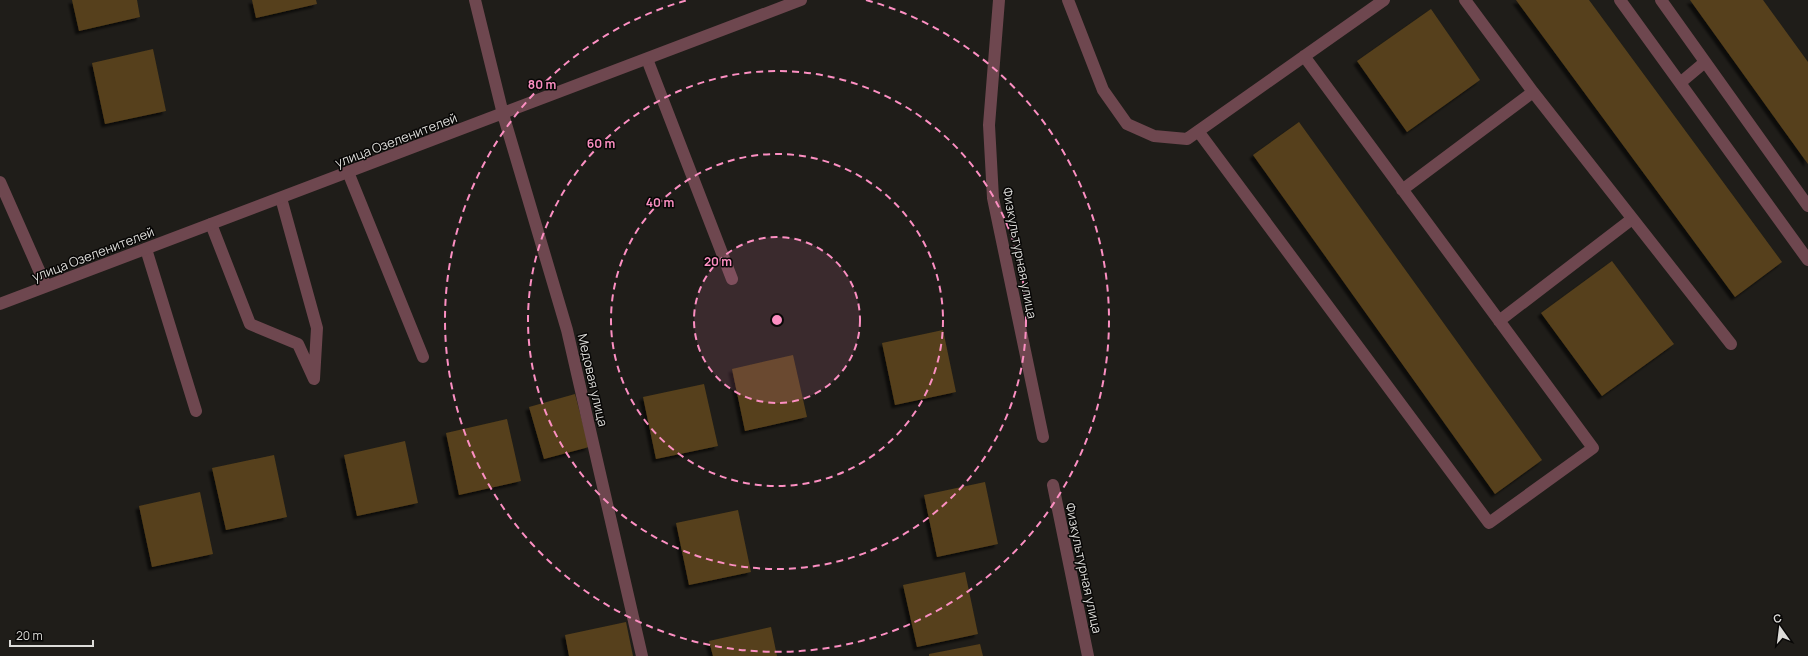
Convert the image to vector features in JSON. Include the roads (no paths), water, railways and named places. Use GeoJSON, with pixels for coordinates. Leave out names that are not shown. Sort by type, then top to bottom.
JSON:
{"type":"FeatureCollection","features":[{"type":"Feature","properties":{"kind":"street","name":"Медовая улица"},"geometry":{"type":"LineString","coordinates":[[475,0],[503,114],[567,330],[642,656]]}},
{"type":"Feature","properties":{"kind":"street","name":"улица Озеленителей"},"geometry":{"type":"LineString","coordinates":[[0,304],[801,0]]}},
{"type":"Feature","properties":{"kind":"street","name":"Физкультурная улица"},"geometry":{"type":"LineString","coordinates":[[999,0],[988,125],[993,198],[1042,437]]}},
{"type":"Feature","properties":{"kind":"street"},"geometry":{"type":"LineString","coordinates":[[1068,0],[1103,90],[1128,124],[1154,136],[1187,139],[1384,0]]}},
{"type":"Feature","properties":{"kind":"street"},"geometry":{"type":"LineString","coordinates":[[1465,0],[1533,92],[1731,344]]}},
{"type":"Feature","properties":{"kind":"street"},"geometry":{"type":"LineString","coordinates":[[1620,0],[1808,260]]}},
{"type":"Feature","properties":{"kind":"street"},"geometry":{"type":"LineString","coordinates":[[1662,0],[1808,206]]}},
{"type":"Feature","properties":{"kind":"street"},"geometry":{"type":"LineString","coordinates":[[1198,131],[1489,524],[1593,448],[1304,56]]}},
{"type":"Feature","properties":{"kind":"street"},"geometry":{"type":"LineString","coordinates":[[647,59],[732,279]]}},
{"type":"Feature","properties":{"kind":"street"},"geometry":{"type":"LineString","coordinates":[[1680,83],[1705,62]]}},
{"type":"Feature","properties":{"kind":"street"},"geometry":{"type":"LineString","coordinates":[[1402,190],[1533,92]]}},
{"type":"Feature","properties":{"kind":"street"},"geometry":{"type":"LineString","coordinates":[[348,172],[423,357]]}},
{"type":"Feature","properties":{"kind":"street"},"geometry":{"type":"LineString","coordinates":[[0,182],[46,286]]}},
{"type":"Feature","properties":{"kind":"street"},"geometry":{"type":"LineString","coordinates":[[211,224],[250,324],[298,344],[314,379],[317,328],[281,198]]}},
{"type":"Feature","properties":{"kind":"street"},"geometry":{"type":"LineString","coordinates":[[1499,321],[1632,219]]}},
{"type":"Feature","properties":{"kind":"street"},"geometry":{"type":"LineString","coordinates":[[146,249],[196,411]]}},
{"type":"Feature","properties":{"kind":"street","name":"Физкультурная улица"},"geometry":{"type":"LineString","coordinates":[[1052,485],[1088,656]]}}]}
